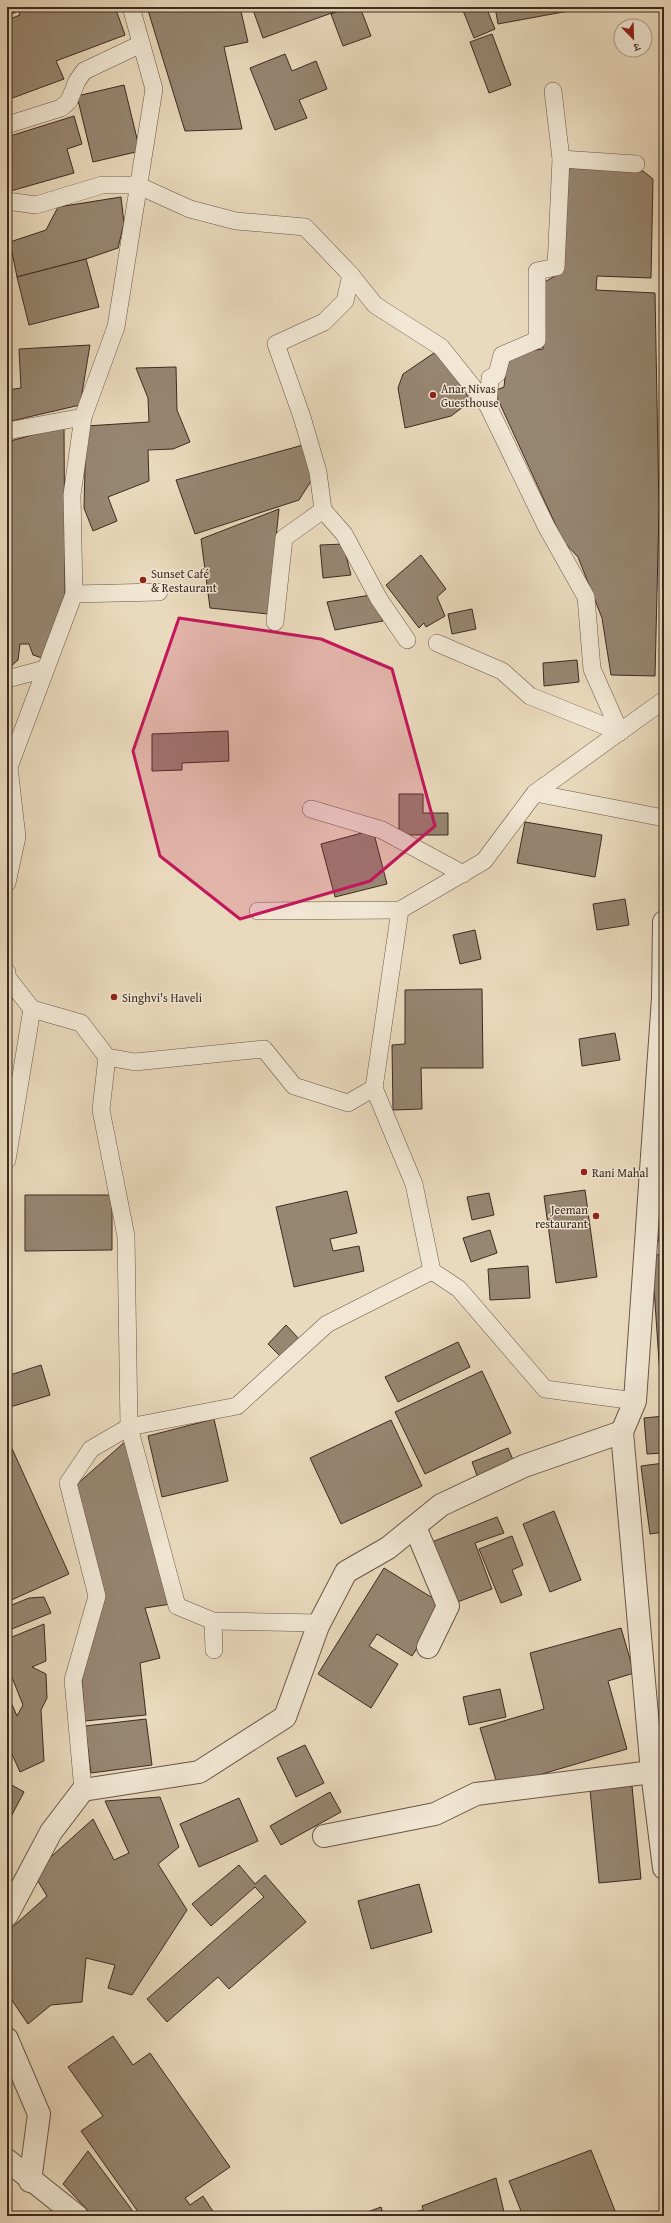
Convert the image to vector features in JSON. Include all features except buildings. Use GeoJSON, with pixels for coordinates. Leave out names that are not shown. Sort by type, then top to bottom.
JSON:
{"type":"FeatureCollection","features":[{"type":"Feature","properties":{"kind":"street"},"geometry":{"type":"LineString","coordinates":[[664,922],[663,998],[635,1400],[622,1432],[652,1772],[664,1868]]}},
{"type":"Feature","properties":{"kind":"street"},"geometry":{"type":"LineString","coordinates":[[7,1915],[51,1832],[84,1790],[198,1772],[285,1717],[319,1623],[346,1572],[388,1548],[441,1505],[524,1466],[622,1432]]}},
{"type":"Feature","properties":{"kind":"street"},"geometry":{"type":"LineString","coordinates":[[415,1527],[448,1606],[428,1647]]}},
{"type":"Feature","properties":{"kind":"street"},"geometry":{"type":"LineString","coordinates":[[324,1836],[435,1814],[476,1794],[652,1772]]}},
{"type":"Feature","properties":{"kind":"street"},"geometry":{"type":"LineString","coordinates":[[7,2039],[39,2114],[30,2181]]}},
{"type":"Feature","properties":{"kind":"street"},"geometry":{"type":"LineString","coordinates":[[7,2160],[30,2181],[77,2216]]}},
{"type":"Feature","properties":{"kind":"lane"},"geometry":{"type":"LineString","coordinates":[[8,874],[17,837],[9,767],[74,594],[72,495],[83,417],[116,327],[154,89],[131,7]]}},
{"type":"Feature","properties":{"kind":"lane"},"geometry":{"type":"LineString","coordinates":[[7,125],[61,108],[69,102],[76,81],[84,71],[141,44]]}},
{"type":"Feature","properties":{"kind":"lane"},"geometry":{"type":"LineString","coordinates":[[488,406],[490,378],[497,374],[502,354],[537,340],[537,270],[556,267],[561,159],[553,91]]}},
{"type":"Feature","properties":{"kind":"lane"},"geometry":{"type":"LineString","coordinates":[[561,159],[636,164]]}},
{"type":"Feature","properties":{"kind":"lane"},"geometry":{"type":"LineString","coordinates":[[7,200],[36,205],[102,185],[138,185],[190,209],[236,221],[305,227],[351,275],[375,304],[441,347],[488,406],[546,526],[586,597],[592,669],[620,732]]}},
{"type":"Feature","properties":{"kind":"lane"},"geometry":{"type":"LineString","coordinates":[[351,275],[345,301],[324,322],[276,344],[306,430],[318,472],[323,510],[344,534],[379,599],[407,640]]}},
{"type":"Feature","properties":{"kind":"lane"},"geometry":{"type":"LineString","coordinates":[[7,431],[83,417]]}},
{"type":"Feature","properties":{"kind":"lane"},"geometry":{"type":"LineString","coordinates":[[275,622],[284,538],[323,510]]}},
{"type":"Feature","properties":{"kind":"lane"},"geometry":{"type":"LineString","coordinates":[[74,594],[159,592]]}},
{"type":"Feature","properties":{"kind":"lane"},"geometry":{"type":"LineString","coordinates":[[437,643],[502,670],[530,696],[620,732]]}},
{"type":"Feature","properties":{"kind":"lane"},"geometry":{"type":"LineString","coordinates":[[7,679],[45,670]]}},
{"type":"Feature","properties":{"kind":"lane"},"geometry":{"type":"LineString","coordinates":[[258,911],[400,910],[484,861],[535,793],[664,700]]}},
{"type":"Feature","properties":{"kind":"lane"},"geometry":{"type":"LineString","coordinates":[[535,793],[664,818]]}},
{"type":"Feature","properties":{"kind":"lane"},"geometry":{"type":"LineString","coordinates":[[311,809],[382,830],[463,874]]}},
{"type":"Feature","properties":{"kind":"lane"},"geometry":{"type":"LineString","coordinates":[[400,910],[374,1088],[414,1184],[432,1271],[459,1289],[545,1389],[635,1400]]}},
{"type":"Feature","properties":{"kind":"lane"},"geometry":{"type":"LineString","coordinates":[[7,972],[7,977],[32,1009],[81,1023],[107,1057],[135,1062],[264,1049],[294,1086],[348,1103],[374,1088]]}},
{"type":"Feature","properties":{"kind":"lane"},"geometry":{"type":"LineString","coordinates":[[7,1160],[32,1009]]}},
{"type":"Feature","properties":{"kind":"lane"},"geometry":{"type":"LineString","coordinates":[[107,1057],[101,1110],[126,1236],[128,1427],[177,1606],[213,1621],[319,1623]]}},
{"type":"Feature","properties":{"kind":"lane"},"geometry":{"type":"LineString","coordinates":[[84,1790],[73,1680],[97,1596],[68,1483],[91,1449],[128,1427],[237,1406],[327,1324],[432,1271]]}},
{"type":"Feature","properties":{"kind":"lane"},"geometry":{"type":"LineString","coordinates":[[213,1621],[214,1650]]}},
{"type":"Feature","properties":{"kind":"highlighted area"},"geometry":{"type":"Polygon","coordinates":[[[179,618],[321,639],[392,669],[435,826],[370,881],[240,919],[160,856],[133,751],[179,618]]]}},
{"type":"Feature","properties":{"kind":"place","name":"Anar Nivas Guesthouse"},"geometry":{"type":"Point","coordinates":[433,395]}},
{"type":"Feature","properties":{"kind":"place","name":"Sunset Café & Restaurant"},"geometry":{"type":"Point","coordinates":[143,580]}},
{"type":"Feature","properties":{"kind":"place","name":"Singhvi's Haveli"},"geometry":{"type":"Point","coordinates":[114,997]}},
{"type":"Feature","properties":{"kind":"place","name":"Rani Mahal"},"geometry":{"type":"Point","coordinates":[584,1172]}},
{"type":"Feature","properties":{"kind":"place","name":"Jeeman restaurant"},"geometry":{"type":"Point","coordinates":[596,1216]}}]}
